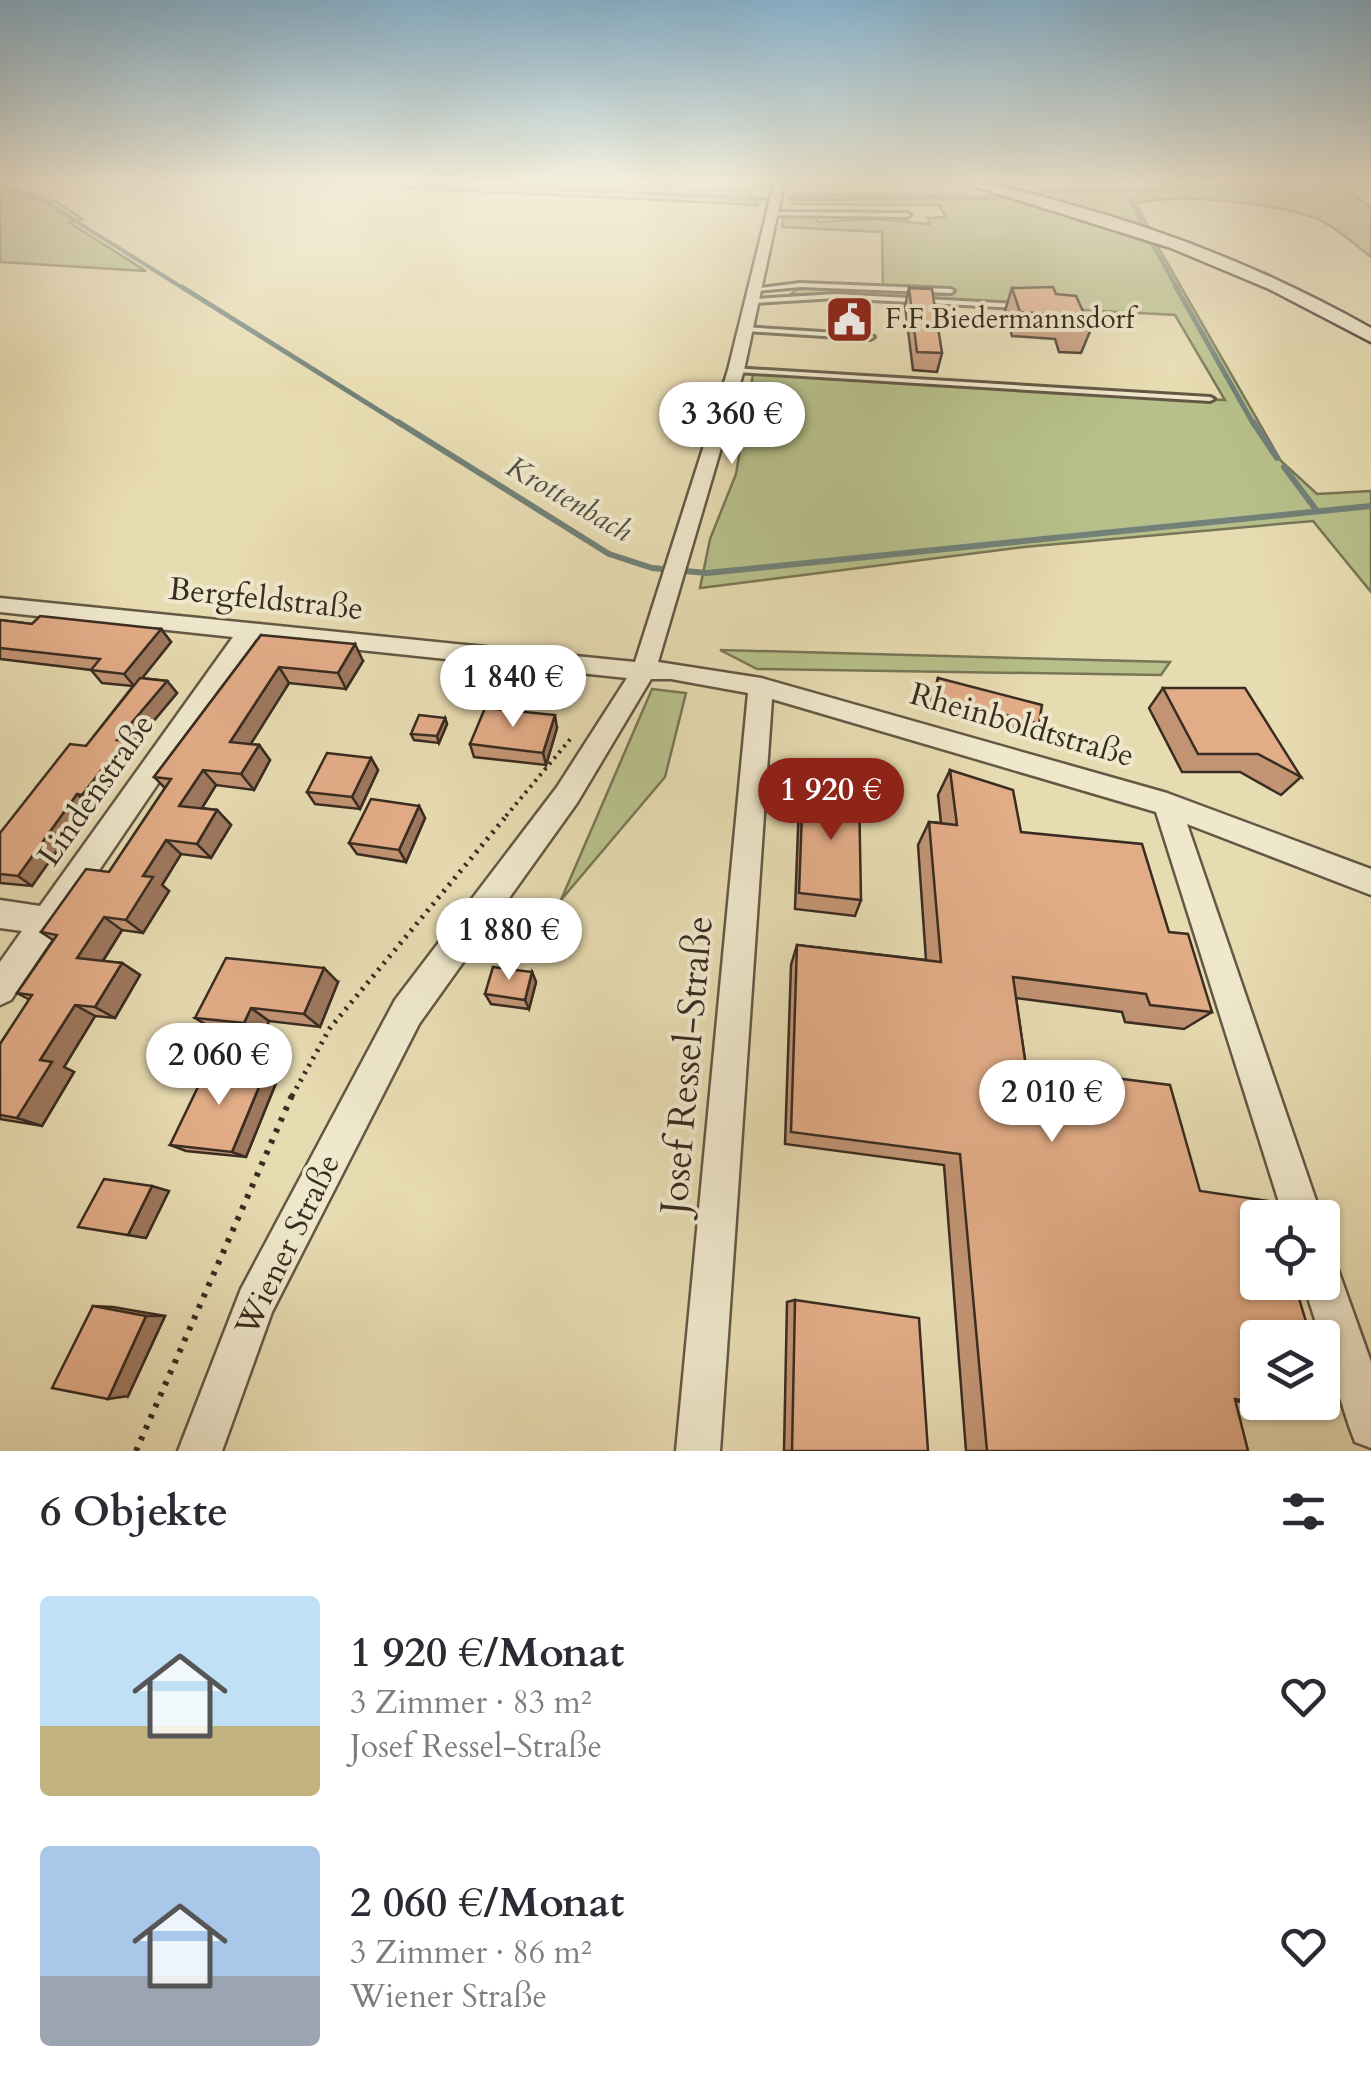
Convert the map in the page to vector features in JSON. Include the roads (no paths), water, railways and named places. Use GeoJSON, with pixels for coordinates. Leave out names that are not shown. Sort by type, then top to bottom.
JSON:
{"type":"FeatureCollection","features":[{"type":"Feature","properties":{"kind":"main road"},"geometry":{"type":"LineString","coordinates":[[1198,251],[1290,292],[1371,336]]}},
{"type":"Feature","properties":{"kind":"street","name":"Wiener Straße"},"geometry":{"type":"LineString","coordinates":[[200,1451],[255,1302],[407,1012],[567,794],[644,671],[736,370],[765,251]]}},
{"type":"Feature","properties":{"kind":"street","name":"Bergfeldstraße"},"geometry":{"type":"LineString","coordinates":[[0,605],[644,671]]}},
{"type":"Feature","properties":{"kind":"street","name":"Lindenstraße"},"geometry":{"type":"LineString","coordinates":[[0,989],[250,630]]}},
{"type":"Feature","properties":{"kind":"street","name":"Rheinboldtstraße"},"geometry":{"type":"LineString","coordinates":[[644,671],[671,670],[761,687],[1167,804],[1371,882]]}},
{"type":"Feature","properties":{"kind":"street","name":"Josef Ressel-Straße"},"geometry":{"type":"LineString","coordinates":[[698,1451],[761,687]]}},
{"type":"Feature","properties":{"kind":"street"},"geometry":{"type":"LineString","coordinates":[[1167,804],[1297,1200]]}},
{"type":"Feature","properties":{"kind":"street"},"geometry":{"type":"LineString","coordinates":[[0,914],[48,921]]}},
{"type":"Feature","properties":{"kind":"street"},"geometry":{"type":"LineString","coordinates":[[1329,1300],[1371,1426]]}},
{"type":"Feature","properties":{"kind":"lane"},"geometry":{"type":"LineString","coordinates":[[755,295],[800,285],[951,291]]}},
{"type":"Feature","properties":{"kind":"lane"},"geometry":{"type":"LineString","coordinates":[[755,295],[1018,306]]}},
{"type":"Feature","properties":{"kind":"lane"},"geometry":{"type":"LineString","coordinates":[[746,330],[870,337]]}},
{"type":"Feature","properties":{"kind":"lane"},"geometry":{"type":"LineString","coordinates":[[736,370],[1210,399]]}},
{"type":"Feature","properties":{"kind":"waterway","name":"Krottenbach"},"geometry":{"type":"LineString","coordinates":[[123,251],[186,290]]}},
{"type":"Feature","properties":{"kind":"waterway"},"geometry":{"type":"LineString","coordinates":[[1156,251],[1178,290]]}},
{"type":"Feature","properties":{"kind":"waterway","name":"Krottenbach"},"geometry":{"type":"LineString","coordinates":[[182,287],[402,425]]}},
{"type":"Feature","properties":{"kind":"waterway"},"geometry":{"type":"LineString","coordinates":[[1176,287],[1254,425]]}},
{"type":"Feature","properties":{"kind":"waterway","name":"Krottenbach"},"geometry":{"type":"LineString","coordinates":[[398,422],[609,554],[652,568],[707,573],[1371,506]]}},
{"type":"Feature","properties":{"kind":"waterway"},"geometry":{"type":"LineString","coordinates":[[1253,422],[1277,458]]}},
{"type":"Feature","properties":{"kind":"waterway"},"geometry":{"type":"LineString","coordinates":[[1284,467],[1317,511]]}},
{"type":"Feature","properties":{"kind":"place","name":"F.F.Biedermannsdorf"},"geometry":{"type":"Point","coordinates":[850,319]}}]}
